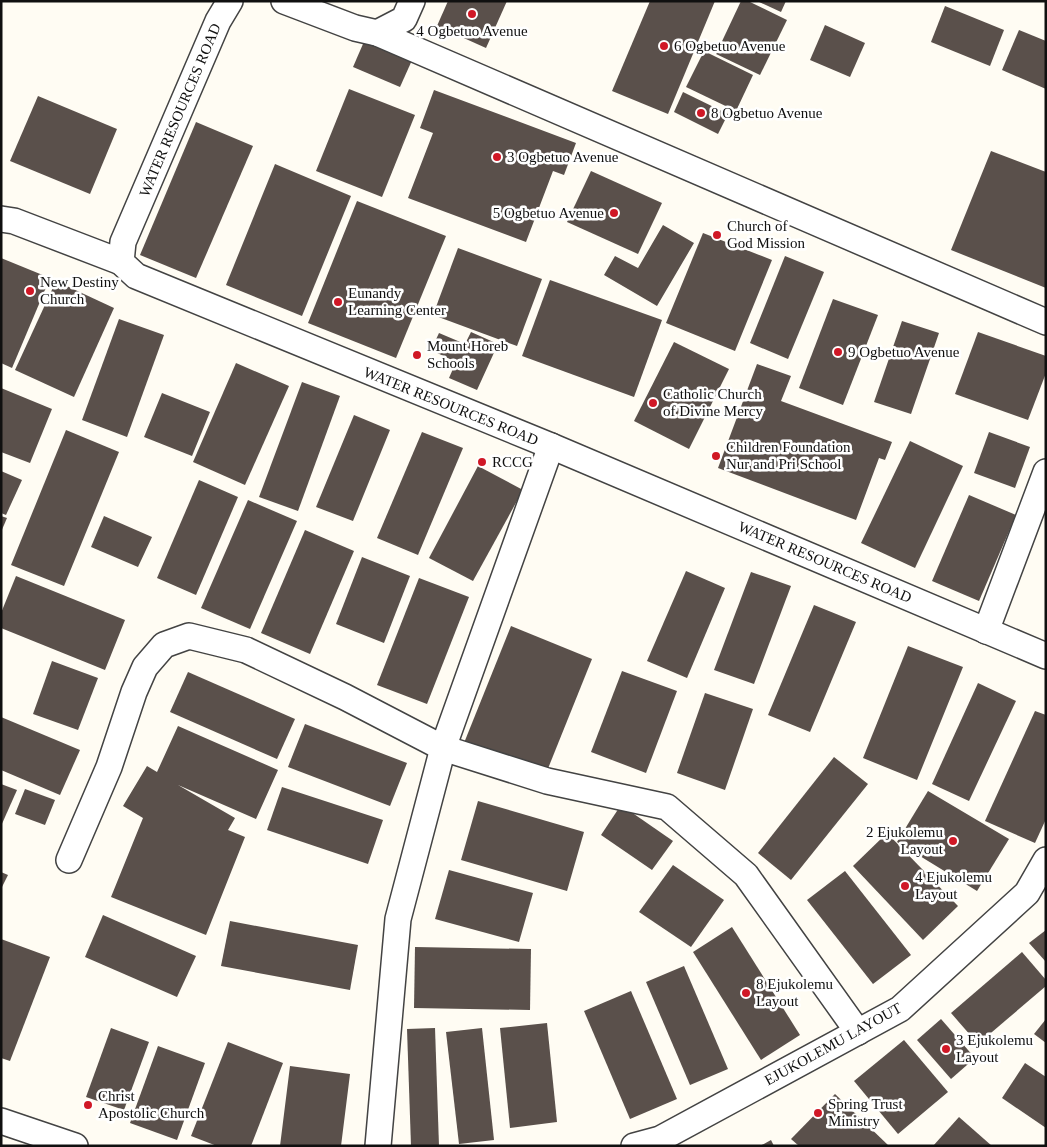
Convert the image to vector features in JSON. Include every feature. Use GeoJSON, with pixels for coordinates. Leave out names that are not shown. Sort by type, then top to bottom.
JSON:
{"type":"FeatureCollection","features":[{"type":"Feature","properties":{"kind":"street","name":"WATER RESOURCES ROAD"},"geometry":{"type":"LineString","coordinates":[[230,1],[218,21],[123,242],[121,262],[136,276],[551,446],[1046,656]]}},
{"type":"Feature","properties":{"kind":"street"},"geometry":{"type":"LineString","coordinates":[[284,1],[355,28],[377,33],[1046,322]]}},
{"type":"Feature","properties":{"kind":"street"},"geometry":{"type":"LineString","coordinates":[[377,33],[404,19],[412,1]]}},
{"type":"Feature","properties":{"kind":"street"},"geometry":{"type":"LineString","coordinates":[[1,219],[14,221],[121,262]]}},
{"type":"Feature","properties":{"kind":"street"},"geometry":{"type":"LineString","coordinates":[[378,1146],[398,919],[443,748],[551,446]]}},
{"type":"Feature","properties":{"kind":"street"},"geometry":{"type":"LineString","coordinates":[[986,630],[1046,472]]}},
{"type":"Feature","properties":{"kind":"street"},"geometry":{"type":"LineString","coordinates":[[69,860],[109,767],[131,699],[145,667],[164,645],[189,636],[246,650],[345,697],[443,748],[547,781],[667,807],[746,875],[858,1032]]}},
{"type":"Feature","properties":{"kind":"street","name":"EJUKOLEMU LAYOUT"},"geometry":{"type":"LineString","coordinates":[[634,1146],[660,1140],[900,1009],[1027,893],[1046,860]]}},
{"type":"Feature","properties":{"kind":"street"},"geometry":{"type":"LineString","coordinates":[[1,1121],[75,1146]]}},
{"type":"Feature","properties":{"kind":"building","name":"4 Ogbetuo Avenue"},"geometry":{"type":"Polygon","coordinates":[[[448,1],[507,1],[486,48],[437,26],[448,1]]]}},
{"type":"Feature","properties":{"kind":"building","name":"6 Ogbetuo Avenue"},"geometry":{"type":"Polygon","coordinates":[[[650,1],[715,1],[668,114],[612,91],[650,1]]]}},
{"type":"Feature","properties":{"kind":"building"},"geometry":{"type":"Polygon","coordinates":[[[741,1],[748,1],[787,20],[760,75],[716,54],[741,1]]]}},
{"type":"Feature","properties":{"kind":"building"},"geometry":{"type":"Polygon","coordinates":[[[757,1],[786,1],[781,12],[757,1]]]}},
{"type":"Feature","properties":{"kind":"building"},"geometry":{"type":"Polygon","coordinates":[[[945,6],[1004,30],[990,66],[931,42],[945,6]]]}},
{"type":"Feature","properties":{"kind":"building"},"geometry":{"type":"Polygon","coordinates":[[[825,25],[865,43],[850,77],[810,60],[825,25]]]}},
{"type":"Feature","properties":{"kind":"building"},"geometry":{"type":"Polygon","coordinates":[[[1019,30],[1046,41],[1046,89],[1002,70],[1019,30]]]}},
{"type":"Feature","properties":{"kind":"building"},"geometry":{"type":"Polygon","coordinates":[[[366,37],[413,58],[400,87],[353,67],[366,37]]]}},
{"type":"Feature","properties":{"kind":"building"},"geometry":{"type":"Polygon","coordinates":[[[704,51],[753,75],[736,111],[686,87],[704,51]]]}},
{"type":"Feature","properties":{"kind":"building"},"geometry":{"type":"Polygon","coordinates":[[[349,89],[415,115],[382,197],[316,171],[349,89]]]}},
{"type":"Feature","properties":{"kind":"building","name":"3 Ogbetuo Avenue"},"geometry":{"type":"Polygon","coordinates":[[[434,90],[576,143],[564,175],[553,171],[526,242],[408,198],[433,133],[420,128],[434,90]]]}},
{"type":"Feature","properties":{"kind":"building","name":"8 Ogbetuo Avenue"},"geometry":{"type":"Polygon","coordinates":[[[683,92],[728,114],[718,134],[674,112],[683,92]]]}},
{"type":"Feature","properties":{"kind":"building"},"geometry":{"type":"Polygon","coordinates":[[[38,96],[117,129],[90,194],[10,161],[38,96]]]}},
{"type":"Feature","properties":{"kind":"building"},"geometry":{"type":"Polygon","coordinates":[[[196,122],[253,146],[196,278],[140,255],[196,122]]]}},
{"type":"Feature","properties":{"kind":"building"},"geometry":{"type":"Polygon","coordinates":[[[991,151],[1046,172],[1046,288],[951,250],[991,151]]]}},
{"type":"Feature","properties":{"kind":"building"},"geometry":{"type":"Polygon","coordinates":[[[275,164],[351,196],[302,316],[226,285],[275,164]]]}},
{"type":"Feature","properties":{"kind":"building","name":"5 Ogbetuo Avenue"},"geometry":{"type":"Polygon","coordinates":[[[591,171],[662,203],[638,254],[567,222],[591,171]]]}},
{"type":"Feature","properties":{"kind":"building"},"geometry":{"type":"Polygon","coordinates":[[[357,201],[446,236],[396,358],[308,323],[357,201]]]}},
{"type":"Feature","properties":{"kind":"building"},"geometry":{"type":"Polygon","coordinates":[[[663,225],[694,243],[657,306],[604,275],[615,256],[638,268],[663,225]]]}},
{"type":"Feature","properties":{"kind":"building"},"geometry":{"type":"Polygon","coordinates":[[[703,233],[772,260],[735,351],[666,323],[703,233]]]}},
{"type":"Feature","properties":{"kind":"building"},"geometry":{"type":"Polygon","coordinates":[[[458,248],[542,279],[517,346],[433,315],[458,248]]]}},
{"type":"Feature","properties":{"kind":"building"},"geometry":{"type":"Polygon","coordinates":[[[785,256],[824,272],[788,359],[750,343],[785,256]]]}},
{"type":"Feature","properties":{"kind":"building"},"geometry":{"type":"Polygon","coordinates":[[[1,258],[50,278],[12,368],[1,363],[1,258]]]}},
{"type":"Feature","properties":{"kind":"building"},"geometry":{"type":"Polygon","coordinates":[[[550,280],[662,320],[634,397],[522,356],[550,280]]]}},
{"type":"Feature","properties":{"kind":"building"},"geometry":{"type":"Polygon","coordinates":[[[56,281],[114,308],[74,397],[15,370],[56,281]]]}},
{"type":"Feature","properties":{"kind":"building","name":"9 Ogbetuo Avenue"},"geometry":{"type":"Polygon","coordinates":[[[833,299],[878,315],[843,405],[799,388],[833,299]]]}},
{"type":"Feature","properties":{"kind":"building"},"geometry":{"type":"Polygon","coordinates":[[[119,319],[164,335],[127,437],[82,420],[119,319]]]}},
{"type":"Feature","properties":{"kind":"building"},"geometry":{"type":"Polygon","coordinates":[[[902,321],[939,333],[911,414],[874,402],[902,321]]]}},
{"type":"Feature","properties":{"kind":"building"},"geometry":{"type":"Polygon","coordinates":[[[471,332],[498,344],[477,390],[449,378],[456,362],[431,350],[439,333],[465,344],[471,332]]]}},
{"type":"Feature","properties":{"kind":"building"},"geometry":{"type":"Polygon","coordinates":[[[978,332],[1046,356],[1046,373],[1028,420],[955,394],[978,332]]]}},
{"type":"Feature","properties":{"kind":"building"},"geometry":{"type":"Polygon","coordinates":[[[674,342],[729,369],[689,449],[634,421],[674,342]]]}},
{"type":"Feature","properties":{"kind":"building"},"geometry":{"type":"Polygon","coordinates":[[[236,363],[289,386],[245,485],[193,462],[236,363]]]}},
{"type":"Feature","properties":{"kind":"building"},"geometry":{"type":"Polygon","coordinates":[[[757,364],[791,376],[781,401],[892,442],[885,460],[879,458],[856,520],[718,468],[757,364]]]}},
{"type":"Feature","properties":{"kind":"building"},"geometry":{"type":"Polygon","coordinates":[[[302,382],[340,396],[298,511],[259,497],[302,382]]]}},
{"type":"Feature","properties":{"kind":"building"},"geometry":{"type":"Polygon","coordinates":[[[1,388],[52,409],[30,463],[1,452],[1,388]]]}},
{"type":"Feature","properties":{"kind":"building"},"geometry":{"type":"Polygon","coordinates":[[[162,393],[210,412],[192,456],[144,437],[162,393]]]}},
{"type":"Feature","properties":{"kind":"building"},"geometry":{"type":"Polygon","coordinates":[[[354,415],[390,430],[353,521],[316,507],[354,415]]]}},
{"type":"Feature","properties":{"kind":"building"},"geometry":{"type":"Polygon","coordinates":[[[66,430],[119,452],[64,586],[11,565],[66,430]]]}},
{"type":"Feature","properties":{"kind":"building"},"geometry":{"type":"Polygon","coordinates":[[[422,432],[463,448],[418,555],[377,538],[422,432]]]}},
{"type":"Feature","properties":{"kind":"building"},"geometry":{"type":"Polygon","coordinates":[[[989,432],[1030,447],[1015,488],[974,473],[989,432]]]}},
{"type":"Feature","properties":{"kind":"building"},"geometry":{"type":"Polygon","coordinates":[[[910,441],[963,466],[915,568],[861,543],[910,441]]]}},
{"type":"Feature","properties":{"kind":"building"},"geometry":{"type":"Polygon","coordinates":[[[478,466],[523,490],[473,581],[429,558],[478,466]]]}},
{"type":"Feature","properties":{"kind":"building"},"geometry":{"type":"Polygon","coordinates":[[[1,471],[22,480],[6,515],[1,513],[1,471]]]}},
{"type":"Feature","properties":{"kind":"building"},"geometry":{"type":"Polygon","coordinates":[[[199,480],[238,497],[196,595],[157,578],[199,480]]]}},
{"type":"Feature","properties":{"kind":"building"},"geometry":{"type":"Polygon","coordinates":[[[969,495],[1016,515],[979,601],[932,581],[969,495]]]}},
{"type":"Feature","properties":{"kind":"building"},"geometry":{"type":"Polygon","coordinates":[[[248,500],[297,521],[250,629],[201,608],[248,500]]]}},
{"type":"Feature","properties":{"kind":"building"},"geometry":{"type":"Polygon","coordinates":[[[1,516],[7,518],[1,532],[1,516]]]}},
{"type":"Feature","properties":{"kind":"building"},"geometry":{"type":"Polygon","coordinates":[[[104,516],[152,537],[138,567],[91,547],[104,516]]]}},
{"type":"Feature","properties":{"kind":"building"},"geometry":{"type":"Polygon","coordinates":[[[305,530],[354,551],[310,654],[261,633],[305,530]]]}},
{"type":"Feature","properties":{"kind":"building"},"geometry":{"type":"Polygon","coordinates":[[[362,557],[410,576],[384,643],[336,624],[362,557]]]}},
{"type":"Feature","properties":{"kind":"building"},"geometry":{"type":"Polygon","coordinates":[[[686,571],[725,588],[687,678],[647,661],[686,571]]]}},
{"type":"Feature","properties":{"kind":"building"},"geometry":{"type":"Polygon","coordinates":[[[751,572],[791,586],[754,684],[714,670],[751,572]]]}},
{"type":"Feature","properties":{"kind":"building"},"geometry":{"type":"Polygon","coordinates":[[[16,576],[125,620],[105,670],[1,628],[1,613],[16,576]]]}},
{"type":"Feature","properties":{"kind":"building"},"geometry":{"type":"Polygon","coordinates":[[[419,578],[469,597],[427,704],[377,685],[419,578]]]}},
{"type":"Feature","properties":{"kind":"building"},"geometry":{"type":"Polygon","coordinates":[[[814,605],[856,622],[810,732],[768,715],[814,605]]]}},
{"type":"Feature","properties":{"kind":"building"},"geometry":{"type":"Polygon","coordinates":[[[511,626],[592,659],[545,776],[464,743],[511,626]]]}},
{"type":"Feature","properties":{"kind":"building"},"geometry":{"type":"Polygon","coordinates":[[[908,646],[963,667],[917,780],[863,758],[908,646]]]}},
{"type":"Feature","properties":{"kind":"building"},"geometry":{"type":"Polygon","coordinates":[[[52,661],[98,678],[78,730],[33,714],[52,661]]]}},
{"type":"Feature","properties":{"kind":"building"},"geometry":{"type":"Polygon","coordinates":[[[622,671],[677,691],[646,773],[591,752],[622,671]]]}},
{"type":"Feature","properties":{"kind":"building"},"geometry":{"type":"Polygon","coordinates":[[[188,672],[295,719],[277,759],[170,712],[188,672]]]}},
{"type":"Feature","properties":{"kind":"building"},"geometry":{"type":"Polygon","coordinates":[[[978,683],[1016,701],[969,801],[932,784],[978,683]]]}},
{"type":"Feature","properties":{"kind":"building"},"geometry":{"type":"Polygon","coordinates":[[[705,693],[753,709],[725,790],[677,773],[705,693]]]}},
{"type":"Feature","properties":{"kind":"building"},"geometry":{"type":"Polygon","coordinates":[[[1035,711],[1046,715],[1046,819],[1035,843],[985,821],[1035,711]]]}},
{"type":"Feature","properties":{"kind":"building"},"geometry":{"type":"Polygon","coordinates":[[[1,717],[80,750],[60,795],[1,770],[1,717]]]}},
{"type":"Feature","properties":{"kind":"building"},"geometry":{"type":"Polygon","coordinates":[[[305,724],[407,763],[390,806],[288,767],[305,724]]]}},
{"type":"Feature","properties":{"kind":"building"},"geometry":{"type":"Polygon","coordinates":[[[178,726],[278,770],[256,819],[178,785],[235,818],[228,830],[245,837],[206,935],[111,897],[143,818],[123,806],[147,766],[157,772],[178,726]]]}},
{"type":"Feature","properties":{"kind":"building"},"geometry":{"type":"Polygon","coordinates":[[[834,757],[868,784],[791,880],[758,853],[834,757]]]}},
{"type":"Feature","properties":{"kind":"building"},"geometry":{"type":"Polygon","coordinates":[[[1,784],[17,790],[1,826],[1,784]]]}},
{"type":"Feature","properties":{"kind":"building"},"geometry":{"type":"Polygon","coordinates":[[[282,787],[383,820],[368,864],[267,830],[282,787]]]}},
{"type":"Feature","properties":{"kind":"building"},"geometry":{"type":"Polygon","coordinates":[[[25,789],[55,800],[45,825],[15,814],[25,789]]]}},
{"type":"Feature","properties":{"kind":"building","name":"2 Ejukolemu Layout"},"geometry":{"type":"Polygon","coordinates":[[[928,791],[1009,839],[977,891],[897,842],[928,791]]]}},
{"type":"Feature","properties":{"kind":"building"},"geometry":{"type":"Polygon","coordinates":[[[478,801],[584,832],[567,891],[461,860],[478,801]]]}},
{"type":"Feature","properties":{"kind":"building"},"geometry":{"type":"Polygon","coordinates":[[[621,805],[673,841],[652,870],[601,835],[621,805]]]}},
{"type":"Feature","properties":{"kind":"building","name":"4 Ejukolemu Layout"},"geometry":{"type":"Polygon","coordinates":[[[887,833],[958,906],[923,940],[853,866],[887,833]]]}},
{"type":"Feature","properties":{"kind":"building"},"geometry":{"type":"Polygon","coordinates":[[[673,865],[724,900],[691,947],[639,912],[673,865]]]}},
{"type":"Feature","properties":{"kind":"building"},"geometry":{"type":"Polygon","coordinates":[[[449,870],[533,893],[519,942],[435,919],[449,870]]]}},
{"type":"Feature","properties":{"kind":"building"},"geometry":{"type":"Polygon","coordinates":[[[845,871],[911,955],[873,984],[807,900],[845,871]]]}},
{"type":"Feature","properties":{"kind":"building"},"geometry":{"type":"Polygon","coordinates":[[[1,872],[8,875],[1,889],[1,872]]]}},
{"type":"Feature","properties":{"kind":"building"},"geometry":{"type":"Polygon","coordinates":[[[103,915],[196,956],[177,997],[85,957],[103,915]]]}},
{"type":"Feature","properties":{"kind":"building"},"geometry":{"type":"Polygon","coordinates":[[[230,921],[358,945],[350,990],[221,966],[230,921]]]}},
{"type":"Feature","properties":{"kind":"building","name":"8 Ejukolemu Layout"},"geometry":{"type":"Polygon","coordinates":[[[732,927],[800,1035],[761,1060],[693,952],[732,927]]]}},
{"type":"Feature","properties":{"kind":"building"},"geometry":{"type":"Polygon","coordinates":[[[1046,930],[1046,962],[1029,943],[1046,930]]]}},
{"type":"Feature","properties":{"kind":"building"},"geometry":{"type":"Polygon","coordinates":[[[1,939],[50,957],[10,1061],[1,1058],[1,939]]]}},
{"type":"Feature","properties":{"kind":"building"},"geometry":{"type":"Polygon","coordinates":[[[415,947],[531,949],[530,1010],[414,1008],[415,947]]]}},
{"type":"Feature","properties":{"kind":"building"},"geometry":{"type":"Polygon","coordinates":[[[1022,952],[1046,980],[1046,986],[978,1044],[951,1013],[1022,952]]]}},
{"type":"Feature","properties":{"kind":"building"},"geometry":{"type":"Polygon","coordinates":[[[684,966],[728,1069],[690,1085],[646,982],[684,966]]]}},
{"type":"Feature","properties":{"kind":"building"},"geometry":{"type":"Polygon","coordinates":[[[631,991],[677,1099],[630,1119],[584,1011],[631,991]]]}},
{"type":"Feature","properties":{"kind":"building","name":"3 Ejukolemu Layout"},"geometry":{"type":"Polygon","coordinates":[[[941,1019],[975,1058],[951,1079],[917,1040],[941,1019]]]}},
{"type":"Feature","properties":{"kind":"building"},"geometry":{"type":"Polygon","coordinates":[[[1046,1019],[1046,1043],[1034,1034],[1046,1019]]]}},
{"type":"Feature","properties":{"kind":"building"},"geometry":{"type":"Polygon","coordinates":[[[547,1023],[557,1122],[510,1128],[500,1028],[547,1023]]]}},
{"type":"Feature","properties":{"kind":"building"},"geometry":{"type":"Polygon","coordinates":[[[111,1028],[149,1042],[124,1110],[86,1097],[111,1028]]]}},
{"type":"Feature","properties":{"kind":"building"},"geometry":{"type":"Polygon","coordinates":[[[435,1028],[439,1146],[411,1146],[407,1029],[435,1028]]]}},
{"type":"Feature","properties":{"kind":"building"},"geometry":{"type":"Polygon","coordinates":[[[482,1028],[494,1140],[459,1144],[446,1032],[482,1028]]]}},
{"type":"Feature","properties":{"kind":"building"},"geometry":{"type":"Polygon","coordinates":[[[904,1040],[948,1092],[898,1134],[854,1081],[904,1040]]]}},
{"type":"Feature","properties":{"kind":"building"},"geometry":{"type":"Polygon","coordinates":[[[228,1042],[283,1063],[251,1146],[217,1146],[191,1136],[228,1042]]]}},
{"type":"Feature","properties":{"kind":"building"},"geometry":{"type":"Polygon","coordinates":[[[158,1046],[205,1063],[177,1140],[130,1123],[158,1046]]]}},
{"type":"Feature","properties":{"kind":"building"},"geometry":{"type":"Polygon","coordinates":[[[1025,1063],[1046,1077],[1046,1128],[1002,1098],[1025,1063]]]}},
{"type":"Feature","properties":{"kind":"building"},"geometry":{"type":"Polygon","coordinates":[[[290,1066],[350,1074],[341,1146],[280,1146],[290,1066]]]}},
{"type":"Feature","properties":{"kind":"building"},"geometry":{"type":"Polygon","coordinates":[[[835,1094],[889,1146],[799,1146],[791,1139],[835,1094]]]}},
{"type":"Feature","properties":{"kind":"building"},"geometry":{"type":"Polygon","coordinates":[[[959,1117],[992,1146],[933,1146],[959,1117]]]}},
{"type":"Feature","properties":{"kind":"building"},"geometry":{"type":"Polygon","coordinates":[[[771,1140],[774,1146],[760,1146],[771,1140]]]}},
{"type":"Feature","properties":{"kind":"place","name":"4 Ogbetuo Avenue"},"geometry":{"type":"Point","coordinates":[472,14]}},
{"type":"Feature","properties":{"kind":"place","name":"6 Ogbetuo Avenue"},"geometry":{"type":"Point","coordinates":[664,46]}},
{"type":"Feature","properties":{"kind":"place","name":"8 Ogbetuo Avenue"},"geometry":{"type":"Point","coordinates":[701,113]}},
{"type":"Feature","properties":{"kind":"place","name":"3 Ogbetuo Avenue"},"geometry":{"type":"Point","coordinates":[497,157]}},
{"type":"Feature","properties":{"kind":"place","name":"5 Ogbetuo Avenue"},"geometry":{"type":"Point","coordinates":[614,213]}},
{"type":"Feature","properties":{"kind":"place","name":"Church of God Mission"},"geometry":{"type":"Point","coordinates":[717,235]}},
{"type":"Feature","properties":{"kind":"place","name":"New Destiny Church"},"geometry":{"type":"Point","coordinates":[30,291]}},
{"type":"Feature","properties":{"kind":"place","name":"Eunandy Learning Center"},"geometry":{"type":"Point","coordinates":[338,302]}},
{"type":"Feature","properties":{"kind":"place","name":"9 Ogbetuo Avenue"},"geometry":{"type":"Point","coordinates":[838,352]}},
{"type":"Feature","properties":{"kind":"place","name":"Mount Horeb Schools"},"geometry":{"type":"Point","coordinates":[417,355]}},
{"type":"Feature","properties":{"kind":"place","name":"Catholic Church of Divine Mercy"},"geometry":{"type":"Point","coordinates":[653,403]}},
{"type":"Feature","properties":{"kind":"place","name":"Children Foundation Nur and Pri School"},"geometry":{"type":"Point","coordinates":[716,456]}},
{"type":"Feature","properties":{"kind":"place","name":"RCCG"},"geometry":{"type":"Point","coordinates":[482,462]}},
{"type":"Feature","properties":{"kind":"place","name":"2 Ejukolemu Layout"},"geometry":{"type":"Point","coordinates":[953,841]}},
{"type":"Feature","properties":{"kind":"place","name":"4 Ejukolemu Layout"},"geometry":{"type":"Point","coordinates":[905,886]}},
{"type":"Feature","properties":{"kind":"place","name":"8 Ejukolemu Layout"},"geometry":{"type":"Point","coordinates":[746,993]}},
{"type":"Feature","properties":{"kind":"place","name":"3 Ejukolemu Layout"},"geometry":{"type":"Point","coordinates":[946,1049]}},
{"type":"Feature","properties":{"kind":"place","name":"Christ Apostolic Church"},"geometry":{"type":"Point","coordinates":[88,1105]}},
{"type":"Feature","properties":{"kind":"place","name":"Spring Trust Ministry"},"geometry":{"type":"Point","coordinates":[818,1113]}}]}
